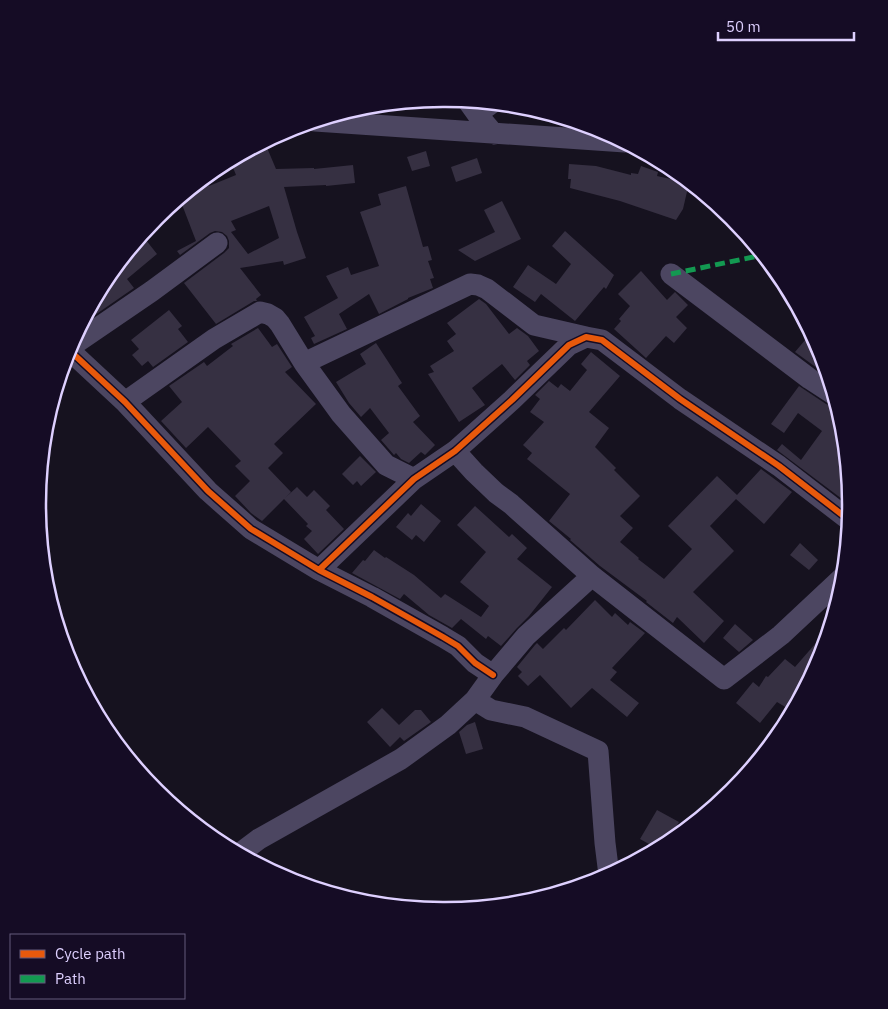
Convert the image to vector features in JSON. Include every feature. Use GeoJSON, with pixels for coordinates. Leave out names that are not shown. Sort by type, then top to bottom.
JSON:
{"type":"FeatureCollection","features":[{"type":"Feature","properties":{"kind":"street"},"geometry":{"type":"LineString","coordinates":[[481,109],[494,134]]}},
{"type":"Feature","properties":{"kind":"street"},"geometry":{"type":"LineString","coordinates":[[334,122],[604,141]]}},
{"type":"Feature","properties":{"kind":"street"},"geometry":{"type":"LineString","coordinates":[[83,338],[152,291],[216,243]]}},
{"type":"Feature","properties":{"kind":"street"},"geometry":{"type":"LineString","coordinates":[[671,274],[824,388]]}},
{"type":"Feature","properties":{"kind":"street"},"geometry":{"type":"LineString","coordinates":[[304,363],[470,284],[478,284],[534,325],[602,340],[680,399],[779,466],[842,514]]}},
{"type":"Feature","properties":{"kind":"street"},"geometry":{"type":"LineString","coordinates":[[126,402],[214,339],[260,312],[268,314],[280,324],[304,363],[341,414],[386,464],[414,479]]}},
{"type":"Feature","properties":{"kind":"street"},"geometry":{"type":"LineString","coordinates":[[319,570],[414,479],[455,451],[569,345],[586,337]]}},
{"type":"Feature","properties":{"kind":"street"},"geometry":{"type":"LineString","coordinates":[[76,355],[126,402],[208,491],[251,530],[319,570],[443,636],[458,646],[475,663],[494,675]]}},
{"type":"Feature","properties":{"kind":"street"},"geometry":{"type":"LineString","coordinates":[[455,451],[474,472],[592,576],[724,679],[781,636],[833,587]]}},
{"type":"Feature","properties":{"kind":"street"},"geometry":{"type":"LineString","coordinates":[[246,849],[401,759],[448,726],[475,700],[526,636],[592,576]]}},
{"type":"Feature","properties":{"kind":"street"},"geometry":{"type":"LineString","coordinates":[[475,700],[491,710],[525,717],[598,751],[608,867]]}},
{"type":"Feature","properties":{"kind":"building"},"geometry":{"type":"Polygon","coordinates":[[[267,148],[276,169],[314,169],[353,165],[355,183],[284,187],[306,258],[284,265],[283,261],[240,268],[261,295],[256,299],[257,301],[216,324],[184,283],[224,253],[229,248],[229,241],[222,232],[215,231],[180,255],[177,251],[196,241],[182,205],[208,184],[209,186],[236,175],[233,168],[267,148]],[[269,206],[231,221],[236,230],[231,232],[248,254],[279,238],[269,206]]]}},
{"type":"Feature","properties":{"kind":"building"},"geometry":{"type":"Polygon","coordinates":[[[426,151],[430,166],[412,171],[407,157],[426,151]]]}},
{"type":"Feature","properties":{"kind":"building"},"geometry":{"type":"Polygon","coordinates":[[[477,158],[482,173],[456,182],[451,167],[477,158]]]}},
{"type":"Feature","properties":{"kind":"building"},"geometry":{"type":"Polygon","coordinates":[[[569,164],[596,166],[631,175],[631,173],[638,174],[641,166],[658,172],[657,176],[673,179],[687,190],[683,209],[676,220],[620,201],[570,188],[571,179],[568,179],[569,164]]]}},
{"type":"Feature","properties":{"kind":"building"},"geometry":{"type":"Polygon","coordinates":[[[406,186],[423,247],[428,246],[432,260],[428,261],[434,278],[430,279],[433,288],[408,298],[379,314],[369,294],[339,314],[347,329],[314,344],[311,338],[315,336],[304,317],[338,298],[326,276],[348,267],[351,275],[379,266],[360,212],[381,205],[378,194],[406,186]]]}},
{"type":"Feature","properties":{"kind":"building"},"geometry":{"type":"Polygon","coordinates":[[[502,201],[521,239],[475,261],[458,250],[495,232],[484,210],[502,201]]]}},
{"type":"Feature","properties":{"kind":"building"},"geometry":{"type":"Polygon","coordinates":[[[565,231],[614,275],[606,289],[604,287],[575,321],[541,294],[535,302],[513,287],[528,265],[556,284],[571,264],[552,246],[565,231]]]}},
{"type":"Feature","properties":{"kind":"building"},"geometry":{"type":"Polygon","coordinates":[[[146,241],[157,254],[127,279],[134,288],[95,315],[128,262],[146,241]]]}},
{"type":"Feature","properties":{"kind":"building"},"geometry":{"type":"Polygon","coordinates":[[[641,271],[667,300],[675,292],[688,305],[676,317],[687,328],[674,343],[666,336],[646,358],[614,329],[621,321],[619,319],[630,306],[618,294],[641,271]]]}},
{"type":"Feature","properties":{"kind":"building"},"geometry":{"type":"Polygon","coordinates":[[[479,299],[486,304],[509,334],[517,328],[528,336],[539,351],[527,361],[530,365],[515,380],[502,364],[472,388],[485,405],[459,422],[428,374],[434,372],[430,366],[454,351],[447,341],[456,334],[447,323],[479,299]]]}},
{"type":"Feature","properties":{"kind":"building"},"geometry":{"type":"Polygon","coordinates":[[[169,310],[182,326],[178,329],[188,342],[153,367],[148,361],[142,366],[132,355],[139,349],[131,340],[169,310]]]}},
{"type":"Feature","properties":{"kind":"building"},"geometry":{"type":"Polygon","coordinates":[[[258,328],[272,347],[277,344],[292,367],[285,372],[316,404],[274,444],[283,453],[268,468],[291,492],[285,498],[297,487],[307,497],[314,490],[330,506],[326,510],[344,529],[318,554],[304,539],[312,531],[306,526],[308,524],[284,499],[262,521],[251,513],[235,496],[250,481],[235,466],[241,461],[208,427],[186,448],[161,421],[182,402],[169,386],[204,362],[207,366],[233,346],[231,344],[258,328]]]}},
{"type":"Feature","properties":{"kind":"building"},"geometry":{"type":"Polygon","coordinates":[[[806,339],[818,368],[795,352],[806,339]]]}},
{"type":"Feature","properties":{"kind":"building"},"geometry":{"type":"Polygon","coordinates":[[[376,343],[402,383],[398,386],[420,416],[413,422],[435,445],[425,455],[421,452],[409,463],[401,459],[396,453],[394,455],[381,440],[389,433],[370,408],[361,417],[349,403],[336,382],[366,364],[360,354],[376,343]]]}},
{"type":"Feature","properties":{"kind":"building"},"geometry":{"type":"Polygon","coordinates":[[[591,352],[620,376],[589,412],[609,428],[595,447],[616,468],[614,470],[640,496],[620,516],[633,528],[620,542],[664,579],[692,549],[668,526],[717,476],[737,495],[761,469],[792,492],[764,524],[736,499],[710,526],[734,551],[693,592],[724,621],[704,643],[677,617],[673,623],[600,566],[549,521],[570,494],[527,459],[532,453],[523,445],[544,422],[530,412],[540,399],[535,395],[549,381],[558,388],[561,384],[570,391],[587,370],[581,364],[591,352]]]}},
{"type":"Feature","properties":{"kind":"building"},"geometry":{"type":"Polygon","coordinates":[[[799,386],[829,405],[838,453],[842,499],[777,450],[782,444],[801,460],[822,431],[798,413],[784,433],[771,424],[799,386]]]}},
{"type":"Feature","properties":{"kind":"building"},"geometry":{"type":"Polygon","coordinates":[[[360,456],[376,472],[361,486],[357,481],[353,485],[342,474],[360,456]]]}},
{"type":"Feature","properties":{"kind":"building"},"geometry":{"type":"Polygon","coordinates":[[[421,504],[441,521],[424,542],[416,535],[412,540],[396,527],[408,513],[411,516],[421,504]]]}},
{"type":"Feature","properties":{"kind":"building"},"geometry":{"type":"Polygon","coordinates":[[[475,506],[509,537],[512,534],[527,548],[517,559],[552,587],[529,616],[501,646],[488,636],[486,639],[461,619],[452,628],[429,615],[404,594],[400,599],[352,573],[374,550],[414,575],[441,598],[445,594],[481,617],[489,606],[460,582],[486,552],[457,525],[475,506]]]}},
{"type":"Feature","properties":{"kind":"building"},"geometry":{"type":"Polygon","coordinates":[[[800,543],[818,560],[809,570],[790,555],[800,543]]]}},
{"type":"Feature","properties":{"kind":"building"},"geometry":{"type":"Polygon","coordinates":[[[595,600],[612,617],[615,613],[628,625],[630,622],[645,633],[612,668],[617,672],[610,680],[639,703],[627,717],[592,688],[571,708],[540,675],[528,686],[518,676],[522,672],[517,667],[537,643],[543,649],[564,628],[566,630],[595,600]]]}},
{"type":"Feature","properties":{"kind":"building"},"geometry":{"type":"Polygon","coordinates":[[[735,624],[753,640],[739,652],[723,638],[735,624]]]}},
{"type":"Feature","properties":{"kind":"building"},"geometry":{"type":"Polygon","coordinates":[[[817,642],[801,680],[786,707],[777,702],[760,723],[736,703],[753,682],[759,687],[766,676],[768,677],[785,659],[795,667],[817,642]]]}},
{"type":"Feature","properties":{"kind":"building"},"geometry":{"type":"Polygon","coordinates":[[[382,708],[399,725],[415,710],[421,710],[431,722],[404,741],[400,737],[390,747],[367,722],[382,708]]]}},
{"type":"Feature","properties":{"kind":"building"},"geometry":{"type":"Polygon","coordinates":[[[475,722],[483,749],[466,754],[459,732],[467,725],[475,722]]]}},
{"type":"Feature","properties":{"kind":"building"},"geometry":{"type":"Polygon","coordinates":[[[657,810],[679,822],[676,827],[650,845],[640,839],[657,810]]]}},
{"type":"Feature","properties":{"kind":"marked path"},"geometry":{"type":"LineString","coordinates":[[671,274],[755,257]]}},
{"type":"Feature","properties":{"kind":"cycle path"},"geometry":{"type":"LineString","coordinates":[[319,570],[414,479],[455,451],[569,345],[586,337],[602,340],[680,399],[779,466],[842,514]]}},
{"type":"Feature","properties":{"kind":"cycle path"},"geometry":{"type":"LineString","coordinates":[[75,356],[125,402],[208,491],[251,529],[319,570],[372,597],[458,646],[475,663],[493,675]]}}]}
